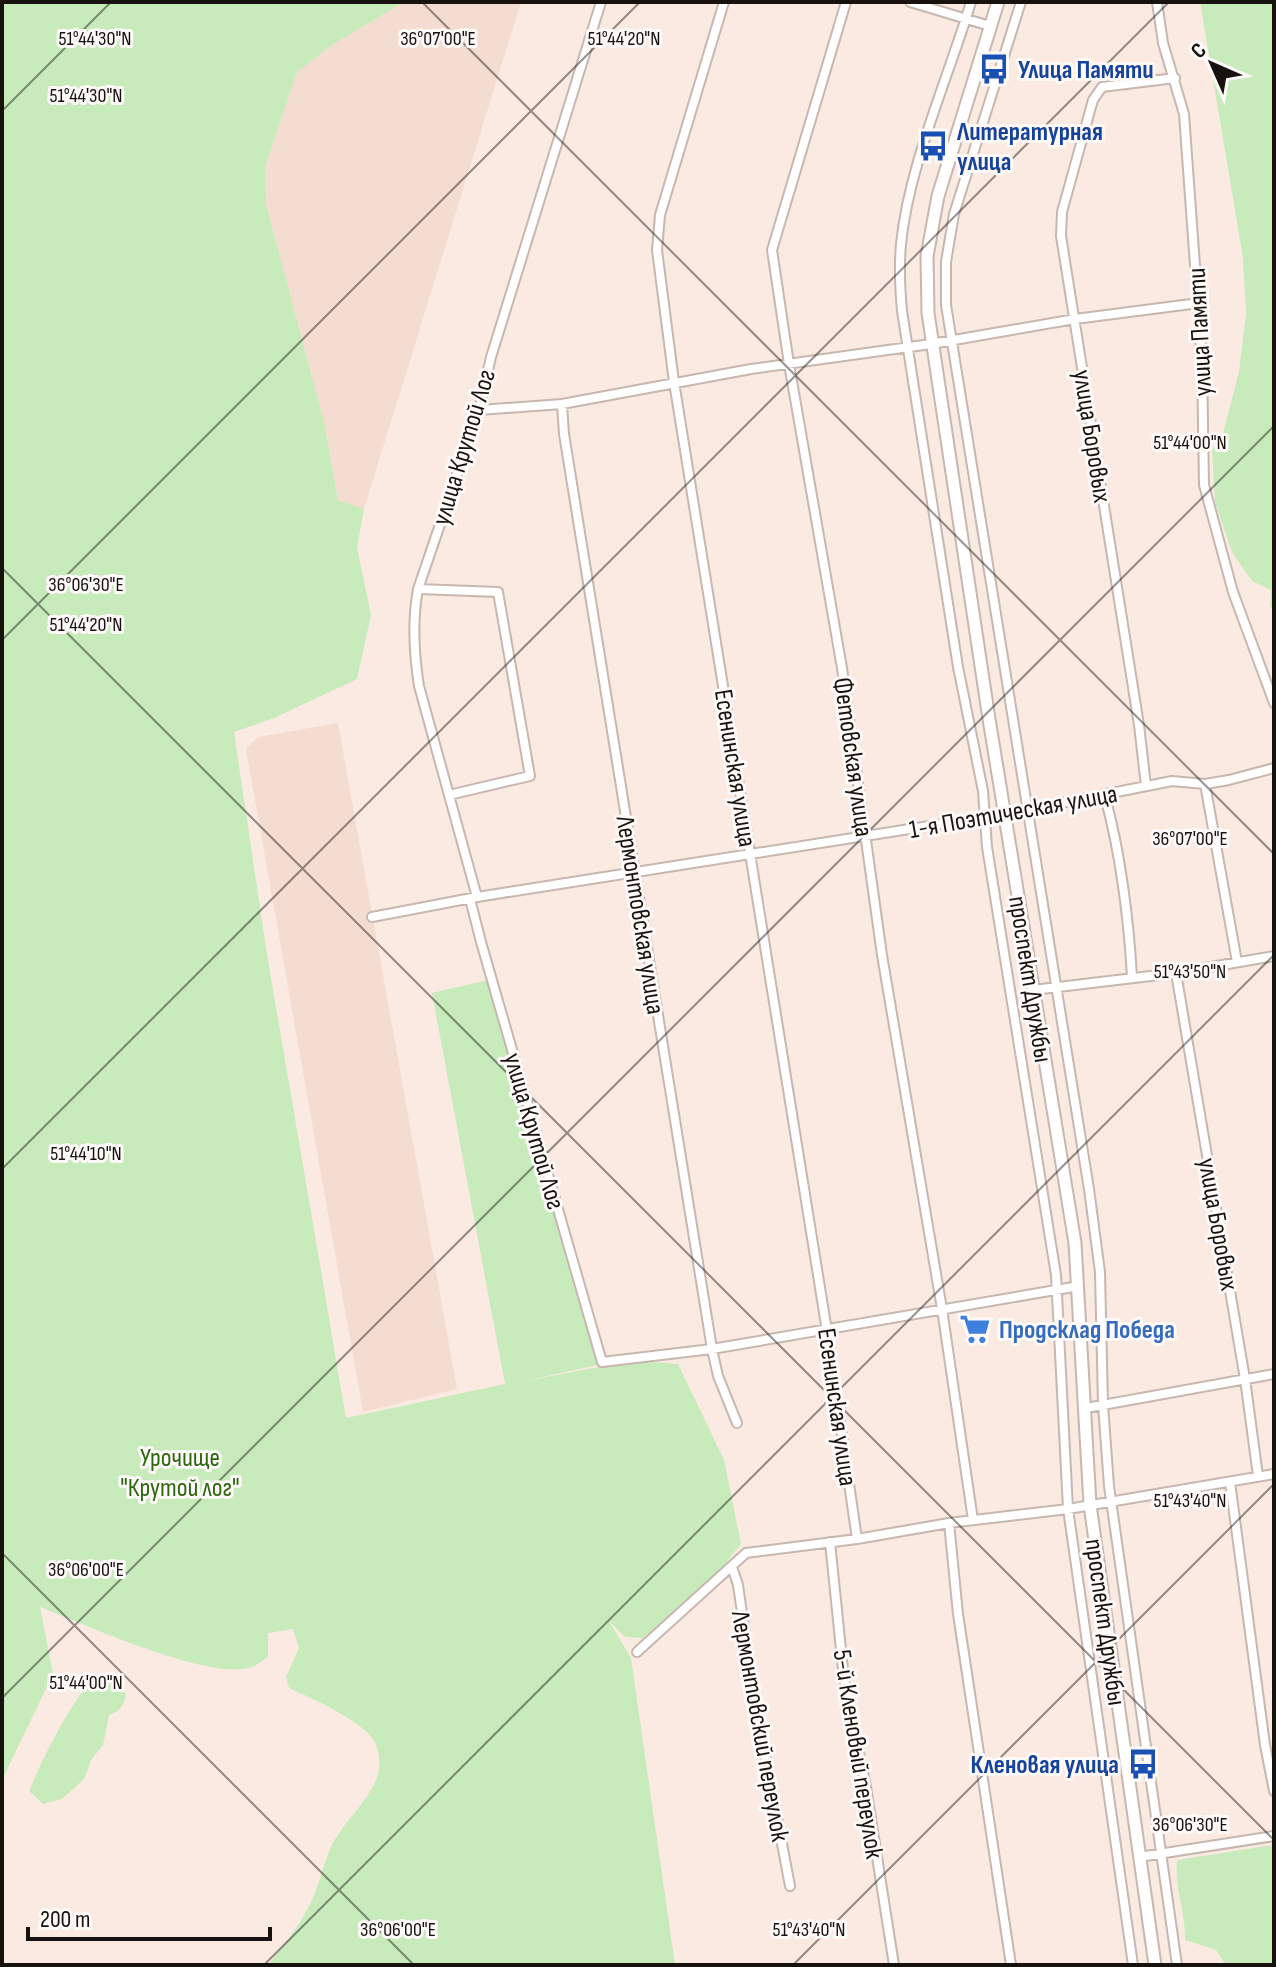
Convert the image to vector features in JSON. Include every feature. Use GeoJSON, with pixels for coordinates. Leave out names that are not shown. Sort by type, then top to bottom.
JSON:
{"type":"FeatureCollection","features":[{"type":"Feature","properties":{"kind":"main road","name":"проспект Дружбы"},"geometry":{"type":"LineString","coordinates":[[998,2],[947,158],[931,223],[927,278],[931,344],[1075,1243],[1090,1505],[1155,1965]]}},
{"type":"Feature","properties":{"kind":"street","name":"улица Крутой Лог"},"geometry":{"type":"LineString","coordinates":[[601,2],[491,357],[479,410],[418,589],[414,610],[415,661],[494,988],[602,1362],[712,1349]]}},
{"type":"Feature","properties":{"kind":"street","name":"Есенинская улица"},"geometry":{"type":"LineString","coordinates":[[724,2],[660,215],[657,250],[674,382],[827,1331],[857,1539]]}},
{"type":"Feature","properties":{"kind":"street","name":"Фетовская улица"},"geometry":{"type":"LineString","coordinates":[[846,2],[772,250],[842,668],[882,955],[942,1309],[973,1520]]}},
{"type":"Feature","properties":{"kind":"street"},"geometry":{"type":"LineString","coordinates":[[910,2],[990,26]]}},
{"type":"Feature","properties":{"kind":"street"},"geometry":{"type":"LineString","coordinates":[[971,2],[916,174],[907,213],[900,277],[906,346],[958,667],[983,791],[987,847],[1057,1289],[1068,1509],[1133,1965]]}},
{"type":"Feature","properties":{"kind":"street"},"geometry":{"type":"LineString","coordinates":[[1021,2],[954,214],[946,280],[950,339],[1100,1272],[1103,1405],[1111,1501],[1177,1965]]}},
{"type":"Feature","properties":{"kind":"street","name":"улица Памяти"},"geometry":{"type":"LineString","coordinates":[[1157,2],[1163,43],[1184,114],[1199,303],[1204,485],[1233,592],[1274,703]]}},
{"type":"Feature","properties":{"kind":"street","name":"улица Боровых"},"geometry":{"type":"LineString","coordinates":[[1146,786],[1061,224],[1093,100],[1098,91],[1108,85],[1175,78]]}},
{"type":"Feature","properties":{"kind":"street"},"geometry":{"type":"LineString","coordinates":[[479,410],[562,404],[674,382],[1075,319],[1199,303]]}},
{"type":"Feature","properties":{"kind":"street","name":"Лермонтовская улица"},"geometry":{"type":"LineString","coordinates":[[562,404],[564,434],[712,1349],[718,1376],[737,1423]]}},
{"type":"Feature","properties":{"kind":"street"},"geometry":{"type":"LineString","coordinates":[[418,589],[498,592],[530,776],[449,795]]}},
{"type":"Feature","properties":{"kind":"street","name":"1-я Поэтическая улица"},"geometry":{"type":"LineString","coordinates":[[372,917],[1105,797],[1172,781],[1205,784],[1274,768]]}},
{"type":"Feature","properties":{"kind":"street"},"geometry":{"type":"LineString","coordinates":[[1205,784],[1237,962]]}},
{"type":"Feature","properties":{"kind":"street"},"geometry":{"type":"LineString","coordinates":[[1105,797],[1111,819],[1132,977]]}},
{"type":"Feature","properties":{"kind":"street"},"geometry":{"type":"LineString","coordinates":[[1033,990],[1176,973],[1274,956]]}},
{"type":"Feature","properties":{"kind":"street","name":"улица Боровых"},"geometry":{"type":"LineString","coordinates":[[1176,973],[1245,1379],[1258,1476]]}},
{"type":"Feature","properties":{"kind":"street"},"geometry":{"type":"LineString","coordinates":[[712,1349],[1079,1286]]}},
{"type":"Feature","properties":{"kind":"street"},"geometry":{"type":"LineString","coordinates":[[1086,1408],[1274,1374]]}},
{"type":"Feature","properties":{"kind":"street"},"geometry":{"type":"LineString","coordinates":[[637,1652],[746,1553],[1068,1509],[1274,1474]]}},
{"type":"Feature","properties":{"kind":"street"},"geometry":{"type":"LineString","coordinates":[[1230,1482],[1265,1745],[1274,1791]]}},
{"type":"Feature","properties":{"kind":"street"},"geometry":{"type":"LineString","coordinates":[[949,1523],[958,1614],[1011,1965]]}},
{"type":"Feature","properties":{"kind":"street","name":"5-й Кленовый переулок"},"geometry":{"type":"LineString","coordinates":[[830,1542],[844,1679],[866,1787],[894,1965]]}},
{"type":"Feature","properties":{"kind":"street","name":"Лермонтовский переулок"},"geometry":{"type":"LineString","coordinates":[[732,1567],[738,1585],[754,1696],[790,1886]]}},
{"type":"Feature","properties":{"kind":"street"},"geometry":{"type":"LineString","coordinates":[[1139,1857],[1274,1836]]}},
{"type":"Feature","properties":{"kind":"shaded area"},"geometry":{"type":"Polygon","coordinates":[[[404,2],[521,2],[364,509],[338,500],[324,422],[266,204],[265,167],[296,72],[332,45],[404,2]]]}},
{"type":"Feature","properties":{"kind":"shaded area"},"geometry":{"type":"Polygon","coordinates":[[[338,723],[457,1389],[363,1412],[246,749],[258,737],[338,723]]]}},
{"type":"Feature","properties":{"kind":"green space","name":"Урочище \"Крутой лог\""},"geometry":{"type":"Polygon","coordinates":[[[2,2],[404,2],[332,45],[297,72],[265,167],[266,204],[324,422],[338,500],[364,509],[357,548],[371,615],[357,679],[274,718],[234,732],[266,948],[346,1418],[505,1384],[432,993],[488,980],[602,1364],[520,1382],[604,1366],[652,1362],[678,1364],[724,1460],[741,1544],[720,1570],[643,1638],[625,1637],[609,1621],[631,1658],[675,1965],[268,1965],[306,1912],[334,1841],[372,1788],[379,1767],[376,1744],[361,1727],[289,1688],[286,1677],[299,1648],[293,1629],[268,1633],[268,1657],[252,1667],[233,1669],[208,1666],[147,1649],[40,1607],[53,1674],[2,1780],[2,2]]]}},
{"type":"Feature","properties":{"kind":"green space"},"geometry":{"type":"Polygon","coordinates":[[[1200,2],[1274,2],[1274,611],[1270,606],[1271,590],[1252,581],[1232,552],[1215,502],[1212,451],[1223,433],[1239,372],[1246,313],[1243,258],[1200,2]]]}},
{"type":"Feature","properties":{"kind":"green space"},"geometry":{"type":"Polygon","coordinates":[[[111,1681],[126,1694],[121,1708],[109,1715],[103,1745],[91,1760],[84,1779],[62,1799],[43,1804],[29,1791],[57,1733],[84,1690],[92,1684],[111,1681]]]}},
{"type":"Feature","properties":{"kind":"green space"},"geometry":{"type":"Polygon","coordinates":[[[1274,1845],[1274,1965],[1226,1965],[1216,1950],[1185,1940],[1177,1860],[1274,1845]]]}},
{"type":"Feature","properties":{"kind":"place","name":"Улица Памяти"},"geometry":{"type":"Point","coordinates":[994,69]}},
{"type":"Feature","properties":{"kind":"place","name":"Литературная улица"},"geometry":{"type":"Point","coordinates":[933,146]}},
{"type":"Feature","properties":{"kind":"place","name":"Продсклад Победа"},"geometry":{"type":"Point","coordinates":[975,1329]}},
{"type":"Feature","properties":{"kind":"place","name":"Кленовая улица"},"geometry":{"type":"Point","coordinates":[1143,1764]}}]}
